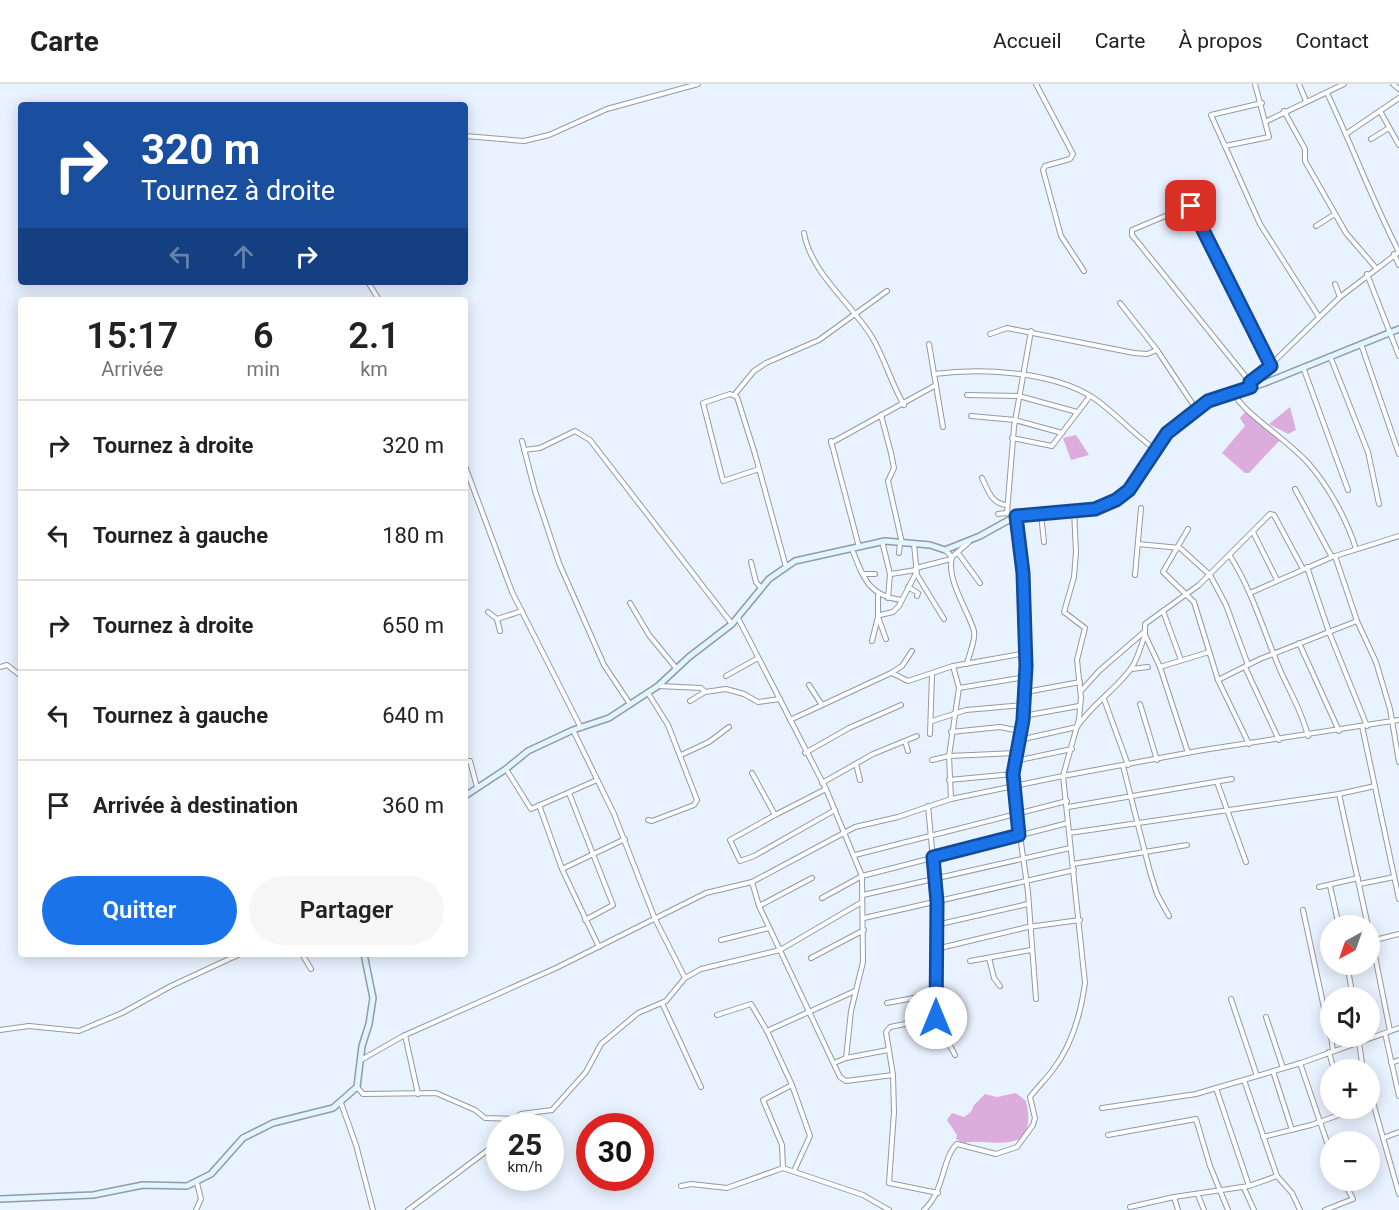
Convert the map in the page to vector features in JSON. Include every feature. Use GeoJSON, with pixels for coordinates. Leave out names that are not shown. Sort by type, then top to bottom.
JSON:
{"type":"FeatureCollection","features":[{"type":"Feature","properties":{"kind":"street"},"geometry":{"type":"LineString","coordinates":[[468,136],[524,141],[549,135],[607,110],[698,84]]}},
{"type":"Feature","properties":{"kind":"street"},"geometry":{"type":"LineString","coordinates":[[1035,84],[1073,154],[1070,159],[1045,166],[1043,170],[1061,236],[1084,272]]}},
{"type":"Feature","properties":{"kind":"street"},"geometry":{"type":"LineString","coordinates":[[1225,146],[1268,138],[1267,121],[1255,84]]}},
{"type":"Feature","properties":{"kind":"street"},"geometry":{"type":"LineString","coordinates":[[1299,84],[1306,101]]}},
{"type":"Feature","properties":{"kind":"street"},"geometry":{"type":"LineString","coordinates":[[1267,121],[1344,84]]}},
{"type":"Feature","properties":{"kind":"street"},"geometry":{"type":"LineString","coordinates":[[1393,84],[1399,90]]}},
{"type":"Feature","properties":{"kind":"street"},"geometry":{"type":"LineString","coordinates":[[1327,93],[1397,253],[1399,264]]}},
{"type":"Feature","properties":{"kind":"street"},"geometry":{"type":"LineString","coordinates":[[1346,134],[1399,98]]}},
{"type":"Feature","properties":{"kind":"street"},"geometry":{"type":"LineString","coordinates":[[1262,103],[1211,114],[1260,224],[1319,317]]}},
{"type":"Feature","properties":{"kind":"street"},"geometry":{"type":"LineString","coordinates":[[1284,111],[1305,148],[1305,161],[1335,214],[1346,232],[1376,268]]}},
{"type":"Feature","properties":{"kind":"street"},"geometry":{"type":"LineString","coordinates":[[1380,111],[1399,146]]}},
{"type":"Feature","properties":{"kind":"street"},"geometry":{"type":"LineString","coordinates":[[1371,139],[1389,128]]}},
{"type":"Feature","properties":{"kind":"street"},"geometry":{"type":"LineString","coordinates":[[1251,385],[1132,235],[1132,230],[1189,206],[1194,208],[1271,366]]}},
{"type":"Feature","properties":{"kind":"street"},"geometry":{"type":"LineString","coordinates":[[1316,226],[1335,214]]}},
{"type":"Feature","properties":{"kind":"street"},"geometry":{"type":"LineString","coordinates":[[804,233],[810,257],[858,315],[873,340],[891,383],[904,405]]}},
{"type":"Feature","properties":{"kind":"street"},"geometry":{"type":"LineString","coordinates":[[1251,385],[1340,297],[1397,253]]}},
{"type":"Feature","properties":{"kind":"street"},"geometry":{"type":"LineString","coordinates":[[1368,274],[1399,356]]}},
{"type":"Feature","properties":{"kind":"street"},"geometry":{"type":"LineString","coordinates":[[1335,284],[1340,297]]}},
{"type":"Feature","properties":{"kind":"street"},"geometry":{"type":"LineString","coordinates":[[759,469],[723,481],[703,403],[735,394],[754,371],[766,363],[819,340],[858,315],[887,291]]}},
{"type":"Feature","properties":{"kind":"street"},"geometry":{"type":"LineString","coordinates":[[1120,303],[1157,350],[1196,409]]}},
{"type":"Feature","properties":{"kind":"street"},"geometry":{"type":"LineString","coordinates":[[990,334],[1007,328],[1134,353],[1147,354],[1157,350]]}},
{"type":"Feature","properties":{"kind":"street"},"geometry":{"type":"LineString","coordinates":[[998,514],[1007,513],[1016,516],[1102,507],[1129,490],[1137,474],[1147,465],[1167,433],[1216,396],[1303,367],[1399,329]]}},
{"type":"Feature","properties":{"kind":"street"},"geometry":{"type":"LineString","coordinates":[[1007,513],[1012,438],[1031,331]]}},
{"type":"Feature","properties":{"kind":"street"},"geometry":{"type":"LineString","coordinates":[[929,344],[944,427]]}},
{"type":"Feature","properties":{"kind":"street"},"geometry":{"type":"LineString","coordinates":[[1361,344],[1399,454]]}},
{"type":"Feature","properties":{"kind":"street"},"geometry":{"type":"LineString","coordinates":[[1330,356],[1368,452],[1379,504]]}},
{"type":"Feature","properties":{"kind":"street"},"geometry":{"type":"LineString","coordinates":[[1303,367],[1348,490]]}},
{"type":"Feature","properties":{"kind":"street"},"geometry":{"type":"LineString","coordinates":[[934,374],[957,371],[1022,376],[1063,384],[1090,396],[1156,450]]}},
{"type":"Feature","properties":{"kind":"street"},"geometry":{"type":"LineString","coordinates":[[859,547],[831,442],[904,405],[936,385]]}},
{"type":"Feature","properties":{"kind":"street"},"geometry":{"type":"LineString","coordinates":[[1238,390],[1238,400],[1302,458],[1318,476],[1346,524],[1356,549]]}},
{"type":"Feature","properties":{"kind":"street"},"geometry":{"type":"LineString","coordinates":[[735,394],[759,469],[786,567]]}},
{"type":"Feature","properties":{"kind":"street"},"geometry":{"type":"LineString","coordinates":[[967,395],[1019,396],[1077,412]]}},
{"type":"Feature","properties":{"kind":"street"},"geometry":{"type":"LineString","coordinates":[[1012,438],[1049,447],[1090,396]]}},
{"type":"Feature","properties":{"kind":"street"},"geometry":{"type":"LineString","coordinates":[[881,415],[894,468],[888,481],[901,543],[899,553]]}},
{"type":"Feature","properties":{"kind":"street"},"geometry":{"type":"LineString","coordinates":[[971,416],[1015,420],[1062,433]]}},
{"type":"Feature","properties":{"kind":"street"},"geometry":{"type":"LineString","coordinates":[[524,450],[540,448],[575,431],[590,440],[732,624]]}},
{"type":"Feature","properties":{"kind":"street"},"geometry":{"type":"LineString","coordinates":[[522,441],[534,491],[559,563],[604,665],[630,704]]}},
{"type":"Feature","properties":{"kind":"street"},"geometry":{"type":"LineString","coordinates":[[468,474],[512,592],[581,728]]}},
{"type":"Feature","properties":{"kind":"street"},"geometry":{"type":"LineString","coordinates":[[982,478],[993,500],[998,505],[1006,505]]}},
{"type":"Feature","properties":{"kind":"street"},"geometry":{"type":"LineString","coordinates":[[1295,489],[1333,556],[1357,621],[1376,662],[1392,722],[1399,762]]}},
{"type":"Feature","properties":{"kind":"street"},"geometry":{"type":"LineString","coordinates":[[1136,575],[1141,508]]}},
{"type":"Feature","properties":{"kind":"street"},"geometry":{"type":"LineString","coordinates":[[924,1210],[938,1193],[952,1150],[957,1144],[996,1154],[1017,1147],[1030,1131],[1035,1118],[1030,1097],[1058,1062],[1075,1029],[1082,1002],[1085,982],[1080,920],[1063,776],[1077,727],[1080,692],[1078,652],[1085,628],[1064,609],[1075,569],[1074,510]]}},
{"type":"Feature","properties":{"kind":"street"},"geometry":{"type":"LineString","coordinates":[[1041,514],[1044,542]]}},
{"type":"Feature","properties":{"kind":"street"},"geometry":{"type":"LineString","coordinates":[[1019,740],[1077,727],[1084,715],[1104,699],[1130,669],[1144,634],[1145,624],[1188,594],[1230,556],[1270,514],[1274,515],[1305,568],[1365,726],[1399,899]]}},
{"type":"Feature","properties":{"kind":"street"},"geometry":{"type":"LineString","coordinates":[[945,550],[1016,516]]}},
{"type":"Feature","properties":{"kind":"street"},"geometry":{"type":"LineString","coordinates":[[1016,516],[1023,573],[1026,692],[1013,786],[1026,882],[1028,927],[1036,999]]}},
{"type":"Feature","properties":{"kind":"street"},"geometry":{"type":"LineString","coordinates":[[1188,530],[1180,548],[1163,572],[1188,594],[1197,606],[1218,680],[1249,744]]}},
{"type":"Feature","properties":{"kind":"street"},"geometry":{"type":"LineString","coordinates":[[1253,532],[1277,580]]}},
{"type":"Feature","properties":{"kind":"street"},"geometry":{"type":"LineString","coordinates":[[1250,593],[1333,556],[1399,536]]}},
{"type":"Feature","properties":{"kind":"street"},"geometry":{"type":"LineString","coordinates":[[890,574],[916,570],[952,558],[972,539]]}},
{"type":"Feature","properties":{"kind":"street"},"geometry":{"type":"LineString","coordinates":[[882,541],[890,574],[888,598]]}},
{"type":"Feature","properties":{"kind":"street"},"geometry":{"type":"LineString","coordinates":[[468,794],[506,769],[528,751],[573,730],[609,718],[658,686],[676,668],[732,624],[761,588],[786,567],[803,559],[882,541],[933,545],[945,550],[952,558],[961,606],[974,634],[968,664]]}},
{"type":"Feature","properties":{"kind":"street"},"geometry":{"type":"LineString","coordinates":[[1138,543],[1180,548],[1210,575],[1226,605],[1246,666],[1279,740]]}},
{"type":"Feature","properties":{"kind":"street"},"geometry":{"type":"LineString","coordinates":[[914,544],[916,570],[944,619]]}},
{"type":"Feature","properties":{"kind":"street"},"geometry":{"type":"LineString","coordinates":[[852,549],[867,585],[878,594],[901,600]]}},
{"type":"Feature","properties":{"kind":"street"},"geometry":{"type":"LineString","coordinates":[[958,553],[980,583]]}},
{"type":"Feature","properties":{"kind":"street"},"geometry":{"type":"LineString","coordinates":[[1230,556],[1250,593],[1296,701],[1308,736]]}},
{"type":"Feature","properties":{"kind":"street"},"geometry":{"type":"LineString","coordinates":[[751,562],[756,582],[761,588]]}},
{"type":"Feature","properties":{"kind":"street"},"geometry":{"type":"LineString","coordinates":[[879,616],[893,612],[916,570]]}},
{"type":"Feature","properties":{"kind":"street"},"geometry":{"type":"LineString","coordinates":[[863,574],[875,574]]}},
{"type":"Feature","properties":{"kind":"street"},"geometry":{"type":"LineString","coordinates":[[908,587],[918,593],[917,597]]}},
{"type":"Feature","properties":{"kind":"street"},"geometry":{"type":"LineString","coordinates":[[878,594],[879,616],[886,639]]}},
{"type":"Feature","properties":{"kind":"street"},"geometry":{"type":"LineString","coordinates":[[630,603],[649,635],[676,668]]}},
{"type":"Feature","properties":{"kind":"street"},"geometry":{"type":"LineString","coordinates":[[497,619],[522,611]]}},
{"type":"Feature","properties":{"kind":"street"},"geometry":{"type":"LineString","coordinates":[[1163,611],[1181,660]]}},
{"type":"Feature","properties":{"kind":"street"},"geometry":{"type":"LineString","coordinates":[[488,612],[497,619],[500,631]]}},
{"type":"Feature","properties":{"kind":"street"},"geometry":{"type":"LineString","coordinates":[[872,641],[879,616]]}},
{"type":"Feature","properties":{"kind":"street"},"geometry":{"type":"LineString","coordinates":[[738,618],[805,753],[826,789],[844,831],[843,836],[855,855],[862,876],[863,962],[855,992],[846,1058]]}},
{"type":"Feature","properties":{"kind":"street"},"geometry":{"type":"LineString","coordinates":[[1218,680],[1274,653],[1357,621]]}},
{"type":"Feature","properties":{"kind":"street"},"geometry":{"type":"LineString","coordinates":[[1080,692],[1099,671],[1144,634]]}},
{"type":"Feature","properties":{"kind":"street"},"geometry":{"type":"LineString","coordinates":[[1144,634],[1160,667],[1188,753]]}},
{"type":"Feature","properties":{"kind":"street"},"geometry":{"type":"LineString","coordinates":[[1299,643],[1339,731]]}},
{"type":"Feature","properties":{"kind":"street"},"geometry":{"type":"LineString","coordinates":[[790,720],[891,673],[902,666],[912,651]]}},
{"type":"Feature","properties":{"kind":"street"},"geometry":{"type":"LineString","coordinates":[[1160,667],[1209,652]]}},
{"type":"Feature","properties":{"kind":"street"},"geometry":{"type":"LineString","coordinates":[[891,673],[908,681],[932,675],[953,666],[1026,653]]}},
{"type":"Feature","properties":{"kind":"street"},"geometry":{"type":"LineString","coordinates":[[726,676],[758,658]]}},
{"type":"Feature","properties":{"kind":"street"},"geometry":{"type":"LineString","coordinates":[[0,667],[7,666],[18,674]]}},
{"type":"Feature","properties":{"kind":"street"},"geometry":{"type":"LineString","coordinates":[[951,799],[949,756],[959,688],[953,666]]}},
{"type":"Feature","properties":{"kind":"street"},"geometry":{"type":"LineString","coordinates":[[1130,669],[1148,667]]}},
{"type":"Feature","properties":{"kind":"street"},"geometry":{"type":"LineString","coordinates":[[930,734],[932,675]]}},
{"type":"Feature","properties":{"kind":"street"},"geometry":{"type":"LineString","coordinates":[[959,688],[1026,677]]}},
{"type":"Feature","properties":{"kind":"street"},"geometry":{"type":"LineString","coordinates":[[1026,692],[1080,682]]}},
{"type":"Feature","properties":{"kind":"street"},"geometry":{"type":"LineString","coordinates":[[809,685],[822,705]]}},
{"type":"Feature","properties":{"kind":"street"},"geometry":{"type":"LineString","coordinates":[[658,686],[701,688],[705,692]]}},
{"type":"Feature","properties":{"kind":"street"},"geometry":{"type":"LineString","coordinates":[[690,701],[705,692],[726,689],[744,694],[758,702],[780,699]]}},
{"type":"Feature","properties":{"kind":"street"},"geometry":{"type":"LineString","coordinates":[[648,692],[668,725],[697,803],[652,821],[648,820]]}},
{"type":"Feature","properties":{"kind":"street"},"geometry":{"type":"LineString","coordinates":[[1104,699],[1125,766],[1130,796],[1157,894],[1169,916]]}},
{"type":"Feature","properties":{"kind":"street"},"geometry":{"type":"LineString","coordinates":[[1140,704],[1157,760]]}},
{"type":"Feature","properties":{"kind":"street"},"geometry":{"type":"LineString","coordinates":[[805,753],[849,728],[901,705]]}},
{"type":"Feature","properties":{"kind":"street"},"geometry":{"type":"LineString","coordinates":[[932,721],[954,713],[993,706],[1024,705]]}},
{"type":"Feature","properties":{"kind":"street"},"geometry":{"type":"LineString","coordinates":[[1023,716],[1079,706]]}},
{"type":"Feature","properties":{"kind":"street"},"geometry":{"type":"LineString","coordinates":[[361,1060],[405,1035],[599,947],[706,893],[752,882],[844,831],[898,817],[951,799],[1063,776],[1188,753],[1399,720]]}},
{"type":"Feature","properties":{"kind":"street"},"geometry":{"type":"LineString","coordinates":[[681,755],[709,742],[729,727]]}},
{"type":"Feature","properties":{"kind":"street"},"geometry":{"type":"LineString","coordinates":[[951,732],[1000,727],[1020,731]]}},
{"type":"Feature","properties":{"kind":"street"},"geometry":{"type":"LineString","coordinates":[[573,730],[625,839],[656,919],[685,978]]}},
{"type":"Feature","properties":{"kind":"street"},"geometry":{"type":"LineString","coordinates":[[822,783],[856,764],[917,736]]}},
{"type":"Feature","properties":{"kind":"street"},"geometry":{"type":"LineString","coordinates":[[904,741],[908,751]]}},
{"type":"Feature","properties":{"kind":"street"},"geometry":{"type":"LineString","coordinates":[[1015,761],[1072,749]]}},
{"type":"Feature","properties":{"kind":"street"},"geometry":{"type":"LineString","coordinates":[[932,760],[949,756],[1016,753]]}},
{"type":"Feature","properties":{"kind":"street"},"geometry":{"type":"LineString","coordinates":[[468,761],[470,761],[477,787]]}},
{"type":"Feature","properties":{"kind":"street"},"geometry":{"type":"LineString","coordinates":[[856,764],[860,780]]}},
{"type":"Feature","properties":{"kind":"street"},"geometry":{"type":"LineString","coordinates":[[506,769],[531,809],[597,780]]}},
{"type":"Feature","properties":{"kind":"street"},"geometry":{"type":"LineString","coordinates":[[752,773],[776,815]]}},
{"type":"Feature","properties":{"kind":"street"},"geometry":{"type":"LineString","coordinates":[[949,780],[1013,774]]}},
{"type":"Feature","properties":{"kind":"street"},"geometry":{"type":"LineString","coordinates":[[1068,807],[1232,780]]}},
{"type":"Feature","properties":{"kind":"street"},"geometry":{"type":"LineString","coordinates":[[1217,782],[1246,862]]}},
{"type":"Feature","properties":{"kind":"street"},"geometry":{"type":"LineString","coordinates":[[1069,833],[1339,794],[1375,786]]}},
{"type":"Feature","properties":{"kind":"street"},"geometry":{"type":"LineString","coordinates":[[826,789],[730,840],[740,861],[754,856],[835,810]]}},
{"type":"Feature","properties":{"kind":"street"},"geometry":{"type":"LineString","coordinates":[[568,793],[613,905],[585,920]]}},
{"type":"Feature","properties":{"kind":"street"},"geometry":{"type":"LineString","coordinates":[[1339,794],[1366,915]]}},
{"type":"Feature","properties":{"kind":"street"},"geometry":{"type":"LineString","coordinates":[[855,855],[1067,801]]}},
{"type":"Feature","properties":{"kind":"street"},"geometry":{"type":"LineString","coordinates":[[539,805],[562,869],[599,947]]}},
{"type":"Feature","properties":{"kind":"street"},"geometry":{"type":"LineString","coordinates":[[928,806],[937,902],[936,1018],[955,1055]]}},
{"type":"Feature","properties":{"kind":"street"},"geometry":{"type":"LineString","coordinates":[[822,898],[862,876],[1068,824]]}},
{"type":"Feature","properties":{"kind":"street"},"geometry":{"type":"LineString","coordinates":[[562,869],[625,839]]}},
{"type":"Feature","properties":{"kind":"street"},"geometry":{"type":"LineString","coordinates":[[1073,864],[1187,845]]}},
{"type":"Feature","properties":{"kind":"street"},"geometry":{"type":"LineString","coordinates":[[863,895],[1070,848]]}},
{"type":"Feature","properties":{"kind":"street"},"geometry":{"type":"LineString","coordinates":[[864,918],[1074,870]]}},
{"type":"Feature","properties":{"kind":"street"},"geometry":{"type":"LineString","coordinates":[[1360,884],[1394,877]]}},
{"type":"Feature","properties":{"kind":"street"},"geometry":{"type":"LineString","coordinates":[[759,906],[812,878]]}},
{"type":"Feature","properties":{"kind":"street"},"geometry":{"type":"LineString","coordinates":[[1319,887],[1358,878]]}},
{"type":"Feature","properties":{"kind":"street"},"geometry":{"type":"LineString","coordinates":[[752,882],[759,906],[840,1077],[846,1081],[893,1075]]}},
{"type":"Feature","properties":{"kind":"street"},"geometry":{"type":"LineString","coordinates":[[1330,886],[1337,915]]}},
{"type":"Feature","properties":{"kind":"street"},"geometry":{"type":"LineString","coordinates":[[529,1113],[552,1110],[586,1072],[601,1044],[638,1013],[662,1003],[685,978],[700,969],[780,950],[862,902]]}},
{"type":"Feature","properties":{"kind":"street"},"geometry":{"type":"LineString","coordinates":[[936,926],[1028,904]]}},
{"type":"Feature","properties":{"kind":"street"},"geometry":{"type":"LineString","coordinates":[[1303,910],[1320,987]]}},
{"type":"Feature","properties":{"kind":"street"},"geometry":{"type":"LineString","coordinates":[[936,949],[1028,927],[1080,920]]}},
{"type":"Feature","properties":{"kind":"street"},"geometry":{"type":"LineString","coordinates":[[721,940],[769,928]]}},
{"type":"Feature","properties":{"kind":"street"},"geometry":{"type":"LineString","coordinates":[[811,958],[864,930]]}},
{"type":"Feature","properties":{"kind":"street"},"geometry":{"type":"LineString","coordinates":[[1380,939],[1399,934]]}},
{"type":"Feature","properties":{"kind":"street"},"geometry":{"type":"LineString","coordinates":[[970,961],[1031,950]]}},
{"type":"Feature","properties":{"kind":"street"},"geometry":{"type":"LineString","coordinates":[[0,1030],[28,1026],[79,1031],[122,1013],[171,986],[234,957]]}},
{"type":"Feature","properties":{"kind":"street"},"geometry":{"type":"LineString","coordinates":[[304,957],[311,969]]}},
{"type":"Feature","properties":{"kind":"street"},"geometry":{"type":"LineString","coordinates":[[0,1199],[84,1196],[134,1186],[176,1187],[197,1183],[211,1174],[243,1138],[273,1123],[315,1114],[341,1103],[357,1087],[373,998],[365,957]]}},
{"type":"Feature","properties":{"kind":"street"},"geometry":{"type":"LineString","coordinates":[[989,958],[994,978],[1000,986]]}},
{"type":"Feature","properties":{"kind":"street"},"geometry":{"type":"LineString","coordinates":[[1378,975],[1390,1031]]}},
{"type":"Feature","properties":{"kind":"street"},"geometry":{"type":"LineString","coordinates":[[767,1031],[855,992]]}},
{"type":"Feature","properties":{"kind":"street"},"geometry":{"type":"LineString","coordinates":[[887,1003],[936,994]]}},
{"type":"Feature","properties":{"kind":"street"},"geometry":{"type":"LineString","coordinates":[[1231,999],[1257,1076]]}},
{"type":"Feature","properties":{"kind":"street"},"geometry":{"type":"LineString","coordinates":[[662,1003],[702,1087]]}},
{"type":"Feature","properties":{"kind":"street"},"geometry":{"type":"LineString","coordinates":[[717,1015],[752,1004],[767,1031],[792,1085],[810,1136],[794,1171]]}},
{"type":"Feature","properties":{"kind":"street"},"geometry":{"type":"LineString","coordinates":[[1266,1017],[1283,1068]]}},
{"type":"Feature","properties":{"kind":"street"},"geometry":{"type":"LineString","coordinates":[[936,1018],[890,1027],[886,1032],[893,1075],[894,1132],[889,1183],[938,1193]]}},
{"type":"Feature","properties":{"kind":"street"},"geometry":{"type":"LineString","coordinates":[[1380,1034],[1399,1029]]}},
{"type":"Feature","properties":{"kind":"street"},"geometry":{"type":"LineString","coordinates":[[1385,1033],[1399,1096]]}},
{"type":"Feature","properties":{"kind":"street"},"geometry":{"type":"LineString","coordinates":[[405,1035],[418,1094]]}},
{"type":"Feature","properties":{"kind":"street"},"geometry":{"type":"LineString","coordinates":[[1331,1047],[1332,1059]]}},
{"type":"Feature","properties":{"kind":"street"},"geometry":{"type":"LineString","coordinates":[[1102,1108],[1216,1089],[1300,1063],[1342,1047]]}},
{"type":"Feature","properties":{"kind":"street"},"geometry":{"type":"LineString","coordinates":[[834,1063],[846,1058],[888,1050]]}},
{"type":"Feature","properties":{"kind":"street"},"geometry":{"type":"LineString","coordinates":[[1391,1063],[1399,1060]]}},
{"type":"Feature","properties":{"kind":"street"},"geometry":{"type":"LineString","coordinates":[[1300,1063],[1323,1131]]}},
{"type":"Feature","properties":{"kind":"street"},"geometry":{"type":"LineString","coordinates":[[1273,1071],[1292,1130]]}},
{"type":"Feature","properties":{"kind":"street"},"geometry":{"type":"LineString","coordinates":[[1244,1080],[1277,1176],[1292,1193],[1300,1210]]}},
{"type":"Feature","properties":{"kind":"street"},"geometry":{"type":"LineString","coordinates":[[783,1168],[782,1145],[763,1100],[792,1085]]}},
{"type":"Feature","properties":{"kind":"street"},"geometry":{"type":"LineString","coordinates":[[357,1087],[363,1094],[436,1093],[475,1110],[486,1118]]}},
{"type":"Feature","properties":{"kind":"street"},"geometry":{"type":"LineString","coordinates":[[1216,1089],[1254,1210]]}},
{"type":"Feature","properties":{"kind":"street"},"geometry":{"type":"LineString","coordinates":[[341,1103],[356,1145],[373,1210]]}},
{"type":"Feature","properties":{"kind":"street"},"geometry":{"type":"LineString","coordinates":[[1108,1135],[1196,1119],[1228,1210]]}},
{"type":"Feature","properties":{"kind":"street"},"geometry":{"type":"LineString","coordinates":[[1263,1137],[1325,1119]]}},
{"type":"Feature","properties":{"kind":"street"},"geometry":{"type":"LineString","coordinates":[[1376,1119],[1399,1194]]}},
{"type":"Feature","properties":{"kind":"street"},"geometry":{"type":"LineString","coordinates":[[1383,1138],[1399,1132]]}},
{"type":"Feature","properties":{"kind":"street"},"geometry":{"type":"LineString","coordinates":[[408,1210],[486,1152]]}},
{"type":"Feature","properties":{"kind":"street"},"geometry":{"type":"LineString","coordinates":[[681,1186],[692,1184],[727,1188],[783,1168],[863,1195],[889,1210]]}},
{"type":"Feature","properties":{"kind":"street"},"geometry":{"type":"LineString","coordinates":[[1130,1207],[1174,1197],[1246,1187],[1277,1176]]}},
{"type":"Feature","properties":{"kind":"street"},"geometry":{"type":"LineString","coordinates":[[196,1210],[201,1200],[197,1183]]}},
{"type":"Feature","properties":{"kind":"street"},"geometry":{"type":"LineString","coordinates":[[1325,1210],[1353,1199],[1349,1191]]}},
{"type":"Feature","properties":{"kind":"street"},"geometry":{"type":"LineString","coordinates":[[1198,1194],[1204,1210]]}},
{"type":"Feature","properties":{"kind":"street"},"geometry":{"type":"LineString","coordinates":[[1174,1197],[1178,1210]]}},
{"type":"Feature","properties":{"kind":"street"},"geometry":{"type":"LineString","coordinates":[[1151,1202],[1154,1210]]}},
{"type":"Feature","properties":{"kind":"shaded area"},"geometry":{"type":"Polygon","coordinates":[[[1290,407],[1296,430],[1288,434],[1269,424],[1290,407]]]}},
{"type":"Feature","properties":{"kind":"shaded area"},"geometry":{"type":"Polygon","coordinates":[[[1246,411],[1280,440],[1249,473],[1245,473],[1222,453],[1245,426],[1240,418],[1246,411]]]}},
{"type":"Feature","properties":{"kind":"shaded area"},"geometry":{"type":"Polygon","coordinates":[[[1076,435],[1089,455],[1071,460],[1063,438],[1076,435]]]}},
{"type":"Feature","properties":{"kind":"shaded area"},"geometry":{"type":"Polygon","coordinates":[[[1016,1093],[1026,1101],[1028,1116],[1028,1126],[1020,1139],[997,1143],[963,1143],[956,1139],[957,1135],[947,1120],[952,1113],[964,1117],[985,1094],[997,1097],[1016,1093]]]}},
{"type":"Feature","properties":{"kind":"route"},"geometry":{"type":"LineString","coordinates":[[936,1018],[937,902],[933,857],[1019,835],[1013,774],[1023,720],[1026,666],[1025,601],[1020,536],[1016,516],[1095,509],[1116,500],[1129,490],[1137,474],[1150,461],[1167,433],[1216,396],[1251,387],[1250,382],[1271,366],[1191,206]]}}]}
